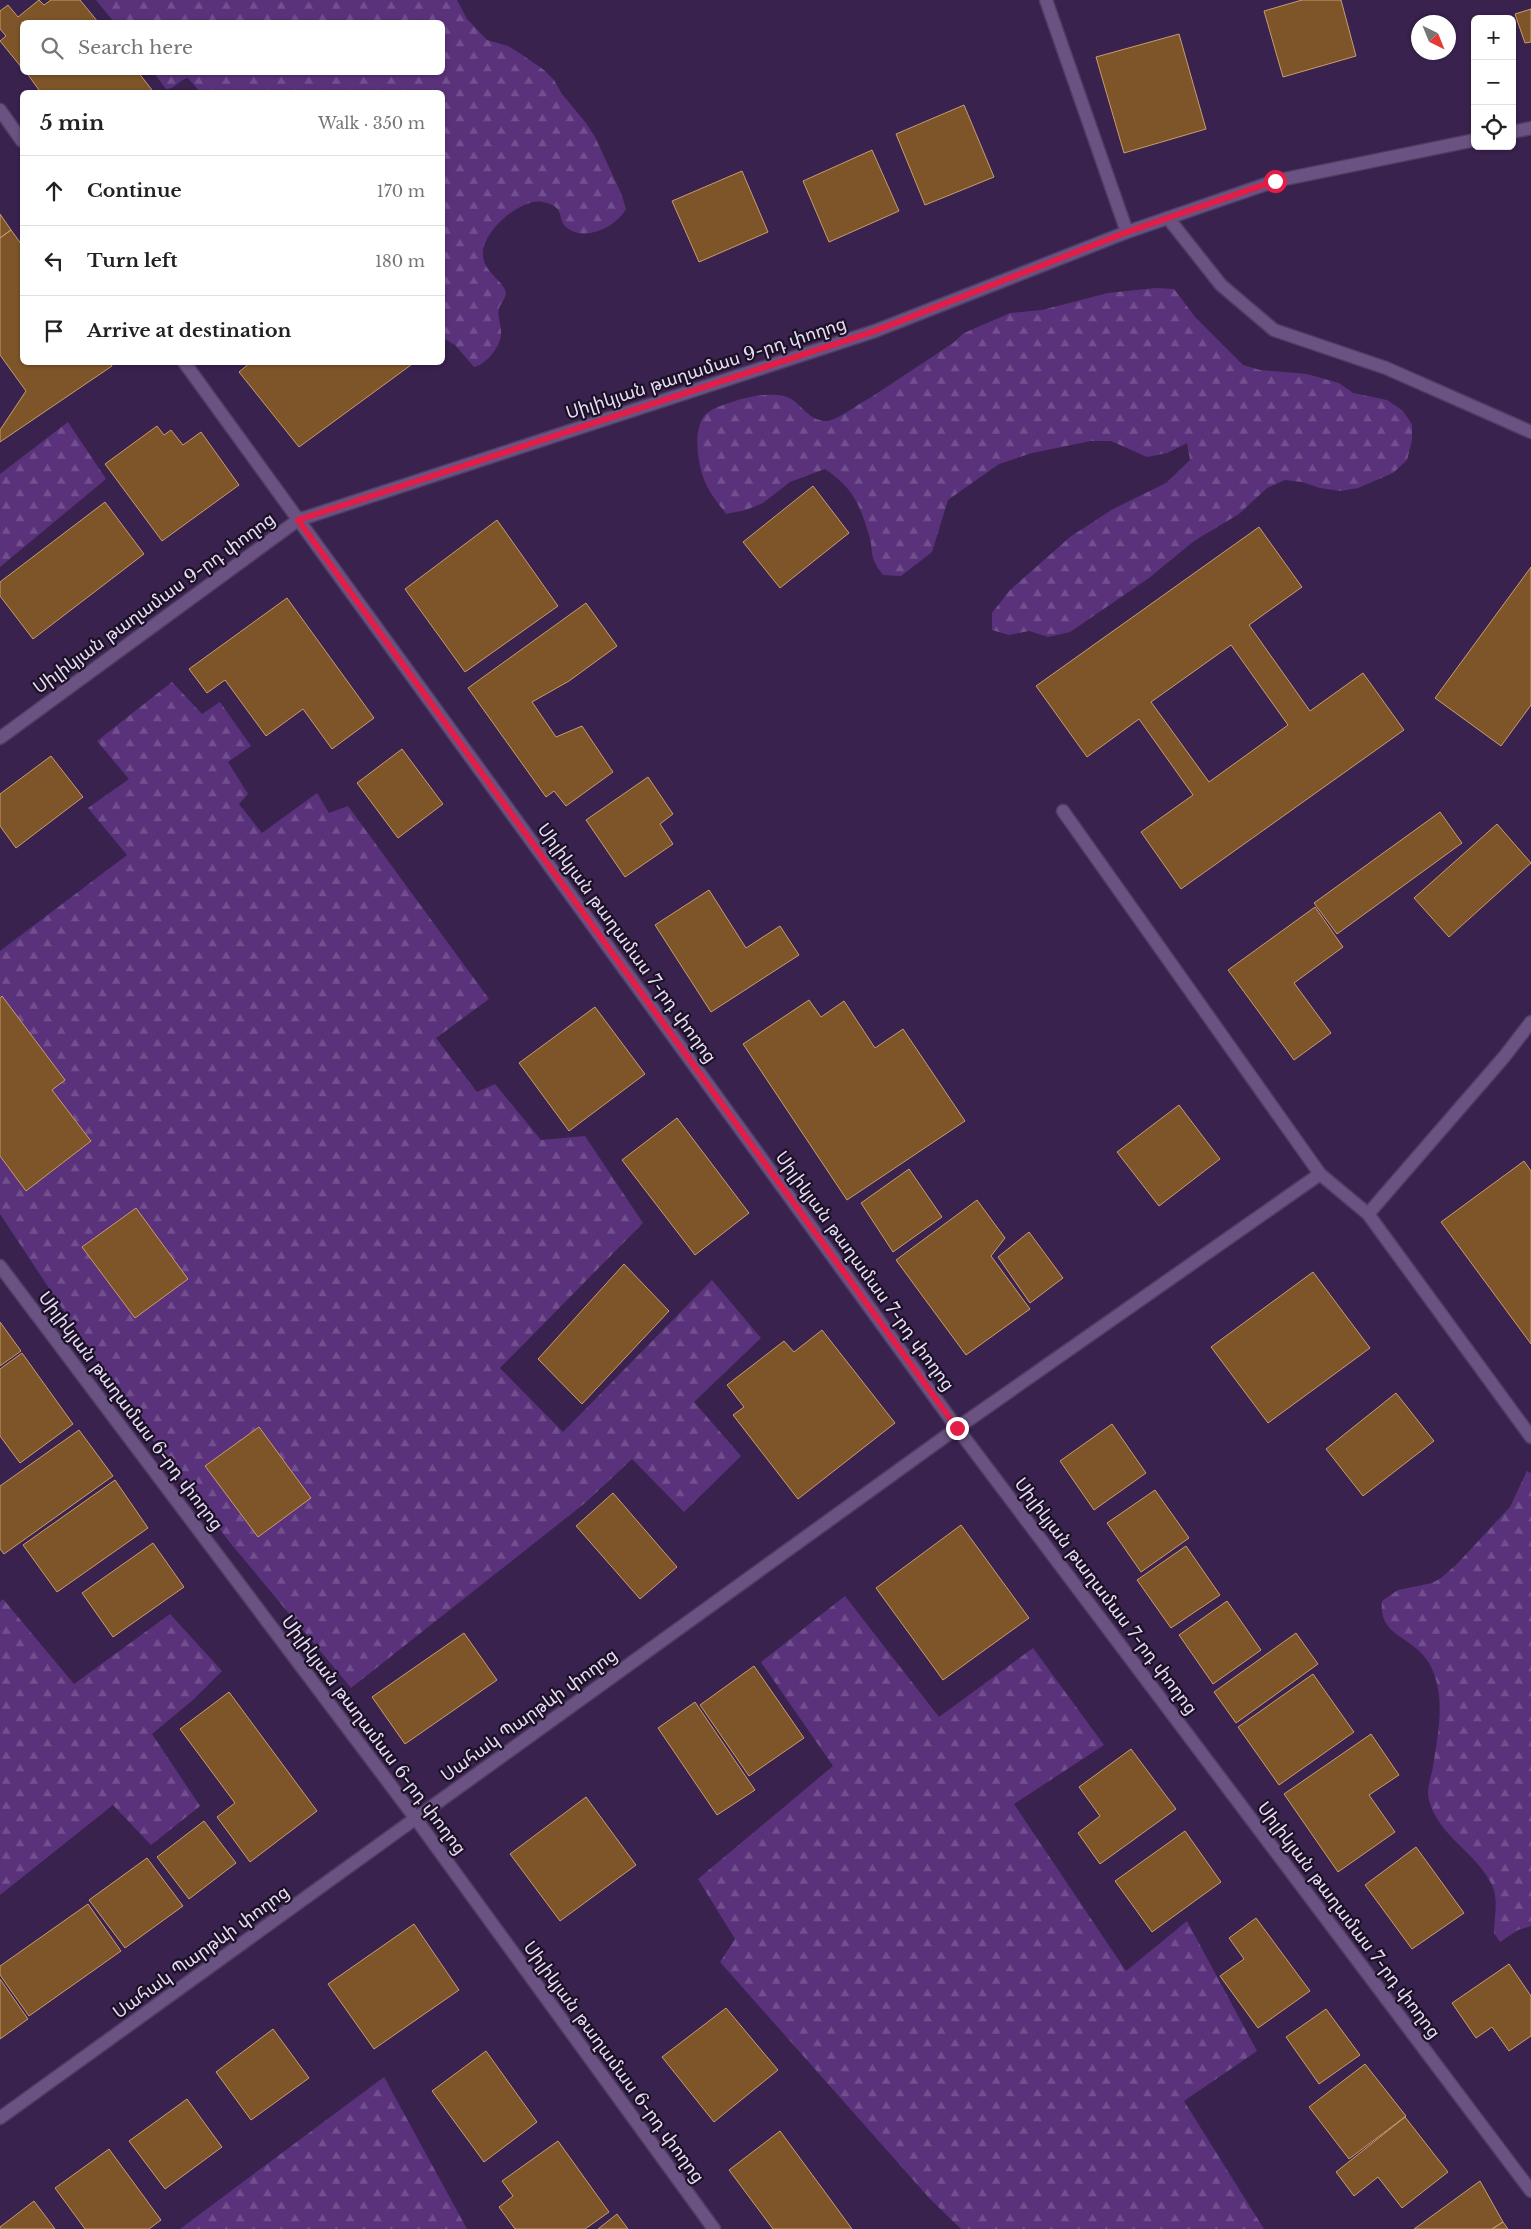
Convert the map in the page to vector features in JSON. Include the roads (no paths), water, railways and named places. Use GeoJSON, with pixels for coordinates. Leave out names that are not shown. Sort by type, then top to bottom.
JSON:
{"type":"FeatureCollection","features":[{"type":"Feature","properties":{"kind":"street"},"geometry":{"type":"LineString","coordinates":[[1046,0],[1127,232]]}},
{"type":"Feature","properties":{"kind":"street"},"geometry":{"type":"LineString","coordinates":[[0,110],[20,138]]}},
{"type":"Feature","properties":{"kind":"street"},"geometry":{"type":"LineString","coordinates":[[1516,131],[1531,128]]}},
{"type":"Feature","properties":{"kind":"street","name":"Սիլիկյան թաղամաս 9-րդ փողոց"},"geometry":{"type":"LineString","coordinates":[[0,738],[298,520],[875,331],[1127,232],[1275,181],[1471,141]]}},
{"type":"Feature","properties":{"kind":"street"},"geometry":{"type":"LineString","coordinates":[[1168,218],[1221,285],[1274,330],[1386,368],[1531,432]]}},
{"type":"Feature","properties":{"kind":"street","name":"Սիլիկյան թաղամաս 7-րդ փողոց"},"geometry":{"type":"LineString","coordinates":[[186,365],[957,1428],[1531,2190]]}},
{"type":"Feature","properties":{"kind":"street"},"geometry":{"type":"LineString","coordinates":[[1063,810],[1320,1174],[1368,1214],[1531,1437]]}},
{"type":"Feature","properties":{"kind":"street"},"geometry":{"type":"LineString","coordinates":[[1368,1214],[1504,1057],[1531,1022]]}},
{"type":"Feature","properties":{"kind":"street","name":"Սահակ Պարթևի փողոց"},"geometry":{"type":"LineString","coordinates":[[0,2118],[957,1428],[1320,1174]]}},
{"type":"Feature","properties":{"kind":"street","name":"Սիլիկյան թաղամաս 6-րդ փողոց"},"geometry":{"type":"LineString","coordinates":[[0,1266],[416,1819],[714,2229]]}}]}
